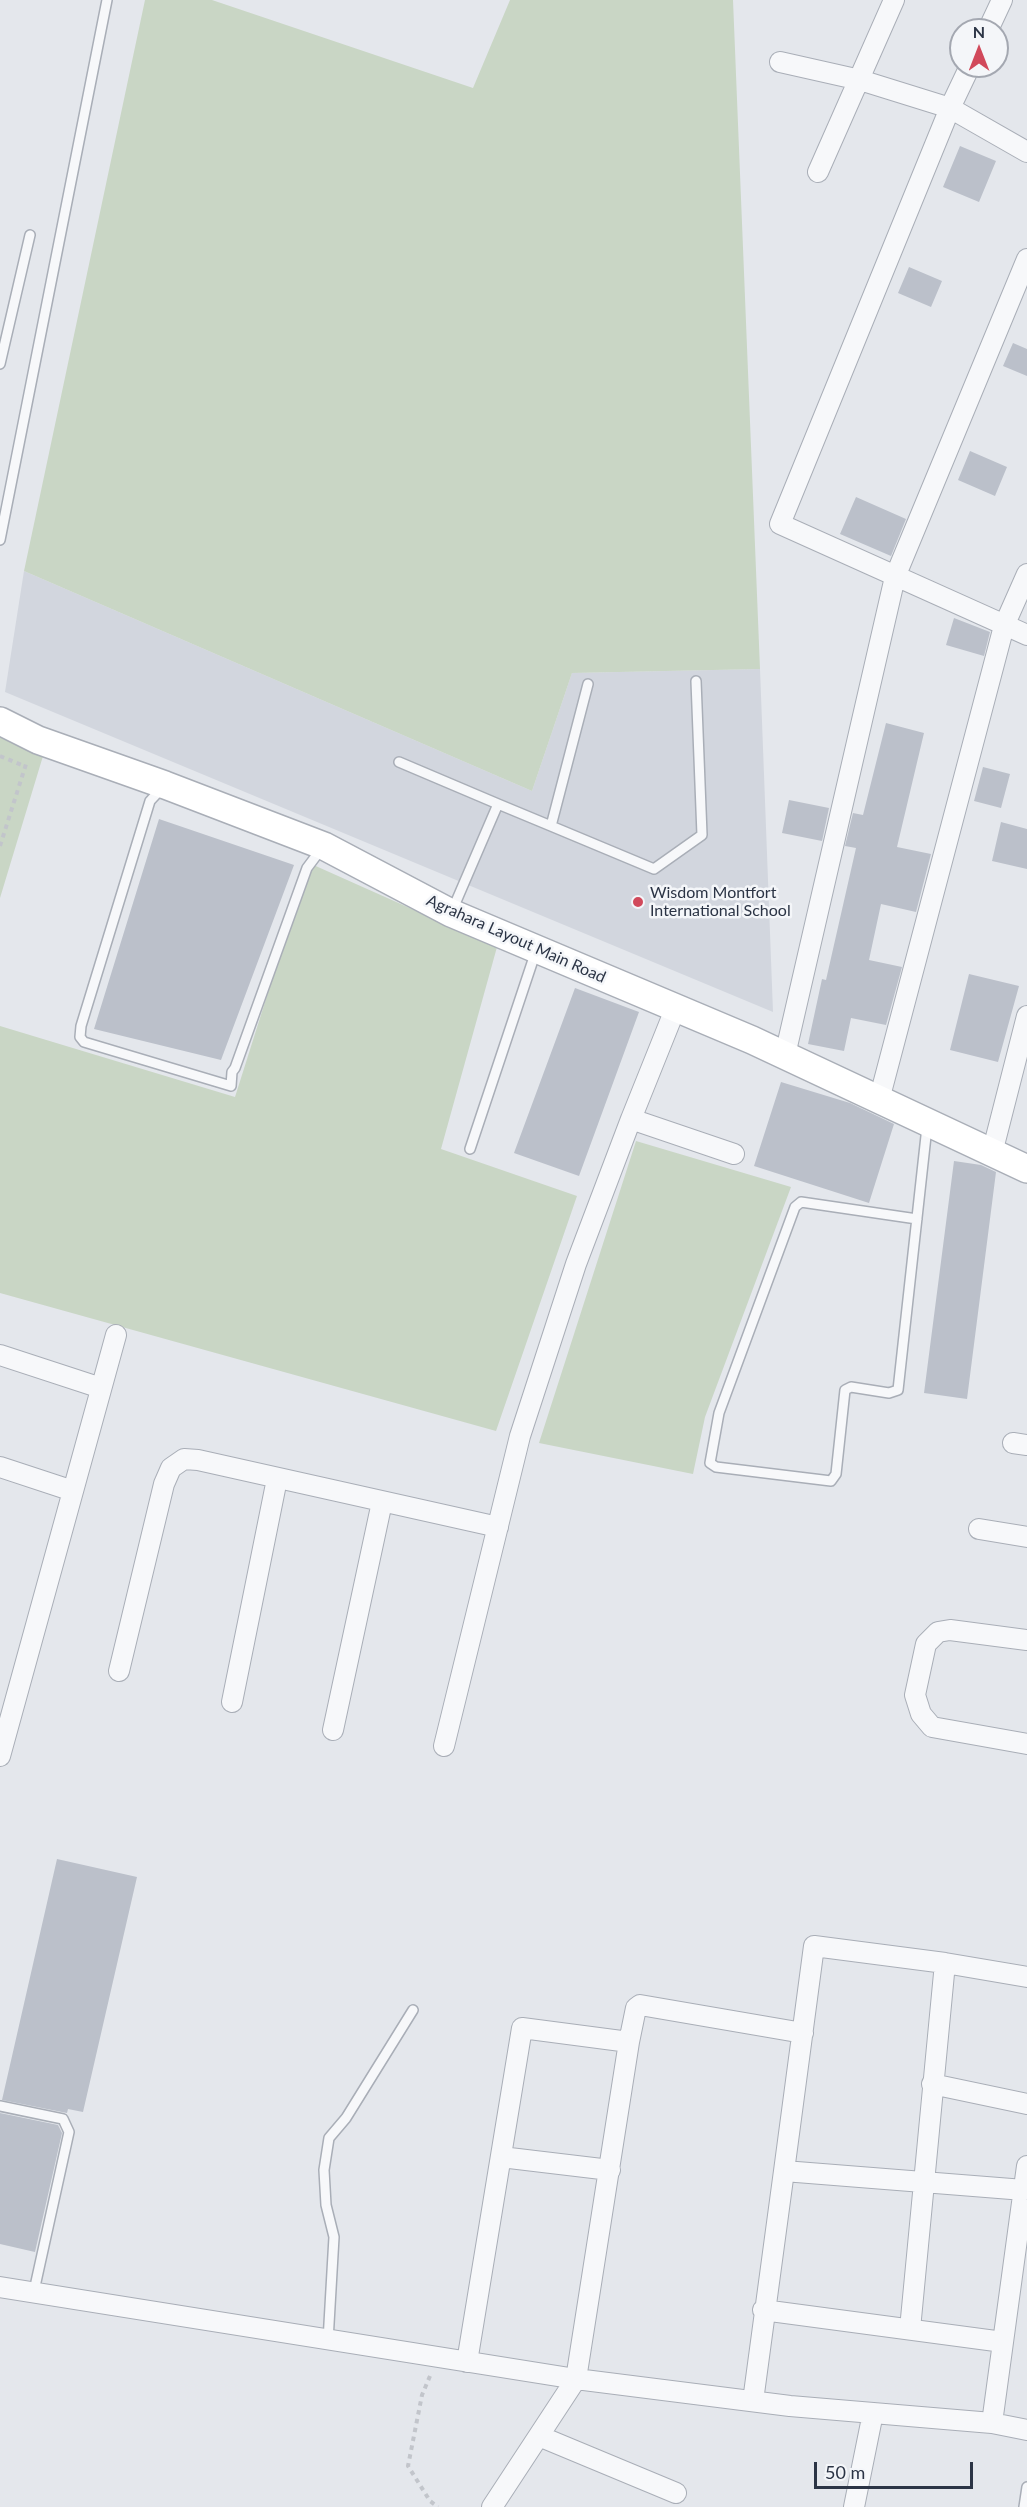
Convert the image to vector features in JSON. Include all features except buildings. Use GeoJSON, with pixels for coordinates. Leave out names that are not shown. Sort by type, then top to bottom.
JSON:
{"type":"FeatureCollection","features":[{"type":"Feature","properties":{"kind":"street"},"geometry":{"type":"LineString","coordinates":[[818,172],[894,0]]}},
{"type":"Feature","properties":{"kind":"street"},"geometry":{"type":"LineString","coordinates":[[994,18],[1002,0]]}},
{"type":"Feature","properties":{"kind":"street"},"geometry":{"type":"LineString","coordinates":[[780,62],[860,80],[950,108],[1027,152]]}},
{"type":"Feature","properties":{"kind":"street"},"geometry":{"type":"LineString","coordinates":[[964,78],[780,524],[1027,636]]}},
{"type":"Feature","properties":{"kind":"street"},"geometry":{"type":"LineString","coordinates":[[785,1055],[895,577],[1027,259]]}},
{"type":"Feature","properties":{"kind":"street"},"geometry":{"type":"LineString","coordinates":[[879,1100],[1004,626],[1027,574]]}},
{"type":"Feature","properties":{"kind":"street","name":"Agrahara Layout Main Road"},"geometry":{"type":"LineString","coordinates":[[0,721],[38,740],[165,785],[324,846],[451,913],[785,1055],[1027,1169]]}},
{"type":"Feature","properties":{"kind":"street"},"geometry":{"type":"LineString","coordinates":[[444,1746],[520,1436],[569,1286],[631,1119],[676,1007]]}},
{"type":"Feature","properties":{"kind":"street"},"geometry":{"type":"LineString","coordinates":[[992,1153],[1027,1016]]}},
{"type":"Feature","properties":{"kind":"street"},"geometry":{"type":"LineString","coordinates":[[631,1119],[734,1154]]}},
{"type":"Feature","properties":{"kind":"street"},"geometry":{"type":"LineString","coordinates":[[0,1756],[116,1335]]}},
{"type":"Feature","properties":{"kind":"street"},"geometry":{"type":"LineString","coordinates":[[0,1355],[101,1388]]}},
{"type":"Feature","properties":{"kind":"street"},"geometry":{"type":"LineString","coordinates":[[119,1671],[171,1468],[184,1459],[198,1460],[498,1527]]}},
{"type":"Feature","properties":{"kind":"street"},"geometry":{"type":"LineString","coordinates":[[0,1467],[73,1491]]}},
{"type":"Feature","properties":{"kind":"street"},"geometry":{"type":"LineString","coordinates":[[231,1702],[276,1479]]}},
{"type":"Feature","properties":{"kind":"street"},"geometry":{"type":"LineString","coordinates":[[333,1730],[382,1502]]}},
{"type":"Feature","properties":{"kind":"street"},"geometry":{"type":"LineString","coordinates":[[979,1529],[1027,1537]]}},
{"type":"Feature","properties":{"kind":"street"},"geometry":{"type":"LineString","coordinates":[[1027,1640],[950,1630],[938,1632],[926,1644],[915,1695],[921,1714],[932,1727],[1027,1744]]}},
{"type":"Feature","properties":{"kind":"street"},"geometry":{"type":"LineString","coordinates":[[753,2401],[763,2310],[814,1946],[945,1963],[1027,1977]]}},
{"type":"Feature","properties":{"kind":"street"},"geometry":{"type":"LineString","coordinates":[[910,2329],[945,1963]]}},
{"type":"Feature","properties":{"kind":"street"},"geometry":{"type":"LineString","coordinates":[[492,2507],[576,2379],[636,2007],[640,2005],[803,2033]]}},
{"type":"Feature","properties":{"kind":"street"},"geometry":{"type":"LineString","coordinates":[[467,2362],[522,2028],[629,2043]]}},
{"type":"Feature","properties":{"kind":"street"},"geometry":{"type":"LineString","coordinates":[[932,2084],[1027,2104]]}},
{"type":"Feature","properties":{"kind":"street"},"geometry":{"type":"LineString","coordinates":[[501,2157],[610,2170]]}},
{"type":"Feature","properties":{"kind":"street"},"geometry":{"type":"LineString","coordinates":[[992,2423],[1027,2166]]}},
{"type":"Feature","properties":{"kind":"street"},"geometry":{"type":"LineString","coordinates":[[784,2171],[1024,2190]]}},
{"type":"Feature","properties":{"kind":"street"},"geometry":{"type":"LineString","coordinates":[[0,2287],[576,2379],[753,2401],[992,2423],[1027,2430]]}},
{"type":"Feature","properties":{"kind":"street"},"geometry":{"type":"LineString","coordinates":[[763,2310],[1003,2342]]}},
{"type":"Feature","properties":{"kind":"street"},"geometry":{"type":"LineString","coordinates":[[854,2507],[873,2413]]}},
{"type":"Feature","properties":{"kind":"street"},"geometry":{"type":"LineString","coordinates":[[539,2436],[676,2493]]}},
{"type":"Feature","properties":{"kind":"lane"},"geometry":{"type":"LineString","coordinates":[[0,540],[106,0]]}},
{"type":"Feature","properties":{"kind":"lane"},"geometry":{"type":"LineString","coordinates":[[0,364],[30,235]]}},
{"type":"Feature","properties":{"kind":"lane"},"geometry":{"type":"LineString","coordinates":[[399,762],[654,869],[702,835],[696,681]]}},
{"type":"Feature","properties":{"kind":"lane"},"geometry":{"type":"LineString","coordinates":[[551,826],[588,684]]}},
{"type":"Feature","properties":{"kind":"lane"},"geometry":{"type":"LineString","coordinates":[[165,785],[150,801],[81,1026],[80,1037],[84,1042],[231,1086],[231,1072],[235,1068],[307,868],[324,846]]}},
{"type":"Feature","properties":{"kind":"lane"},"geometry":{"type":"LineString","coordinates":[[451,913],[498,804]]}},
{"type":"Feature","properties":{"kind":"lane"},"geometry":{"type":"LineString","coordinates":[[470,1149],[537,949]]}},
{"type":"Feature","properties":{"kind":"lane"},"geometry":{"type":"LineString","coordinates":[[917,1219],[801,1202],[795,1207],[719,1413],[710,1463],[716,1467],[831,1481],[836,1474],[845,1390],[851,1387],[889,1392],[898,1390],[917,1219],[927,1122]]}},
{"type":"Feature","properties":{"kind":"lane"},"geometry":{"type":"LineString","coordinates":[[328,2341],[334,2237],[326,2205],[324,2170],[329,2138],[346,2118],[413,2010]]}},
{"type":"Feature","properties":{"kind":"lane"},"geometry":{"type":"LineString","coordinates":[[0,2106],[63,2120],[69,2132],[34,2291]]}},
{"type":"Feature","properties":{"kind":"lane"},"geometry":{"type":"LineString","coordinates":[[1024,2507],[1027,2487]]}},
{"type":"Feature","properties":{"kind":"path"},"geometry":{"type":"LineString","coordinates":[[0,846],[24,766],[38,740]]}},
{"type":"Feature","properties":{"kind":"path"},"geometry":{"type":"LineString","coordinates":[[0,756],[24,766]]}},
{"type":"Feature","properties":{"kind":"path"},"geometry":{"type":"LineString","coordinates":[[438,2507],[430,2501],[408,2466],[411,2439],[422,2395],[428,2378],[444,2359]]}},
{"type":"Feature","properties":{"kind":"shaded area","name":"Wisdom Montfort International School"},"geometry":{"type":"Polygon","coordinates":[[[24,571],[532,791],[572,673],[760,669],[773,1012],[5,692],[24,571]]]}},
{"type":"Feature","properties":{"kind":"green space"},"geometry":{"type":"Polygon","coordinates":[[[145,0],[212,0],[473,88],[510,0],[733,0],[760,669],[572,673],[532,791],[24,571],[145,0]]]}},
{"type":"Feature","properties":{"kind":"green space"},"geometry":{"type":"Polygon","coordinates":[[[0,735],[43,756],[0,898],[0,735]]]}},
{"type":"Feature","properties":{"kind":"green space"},"geometry":{"type":"Polygon","coordinates":[[[309,863],[497,947],[441,1149],[577,1196],[496,1431],[0,1293],[0,1026],[235,1097],[309,863]]]}},
{"type":"Feature","properties":{"kind":"green space"},"geometry":{"type":"Polygon","coordinates":[[[636,1141],[791,1187],[705,1417],[693,1474],[539,1443],[636,1141]]]}},
{"type":"Feature","properties":{"kind":"place","name":"Wisdom Montfort International School"},"geometry":{"type":"Point","coordinates":[638,902]}}]}
